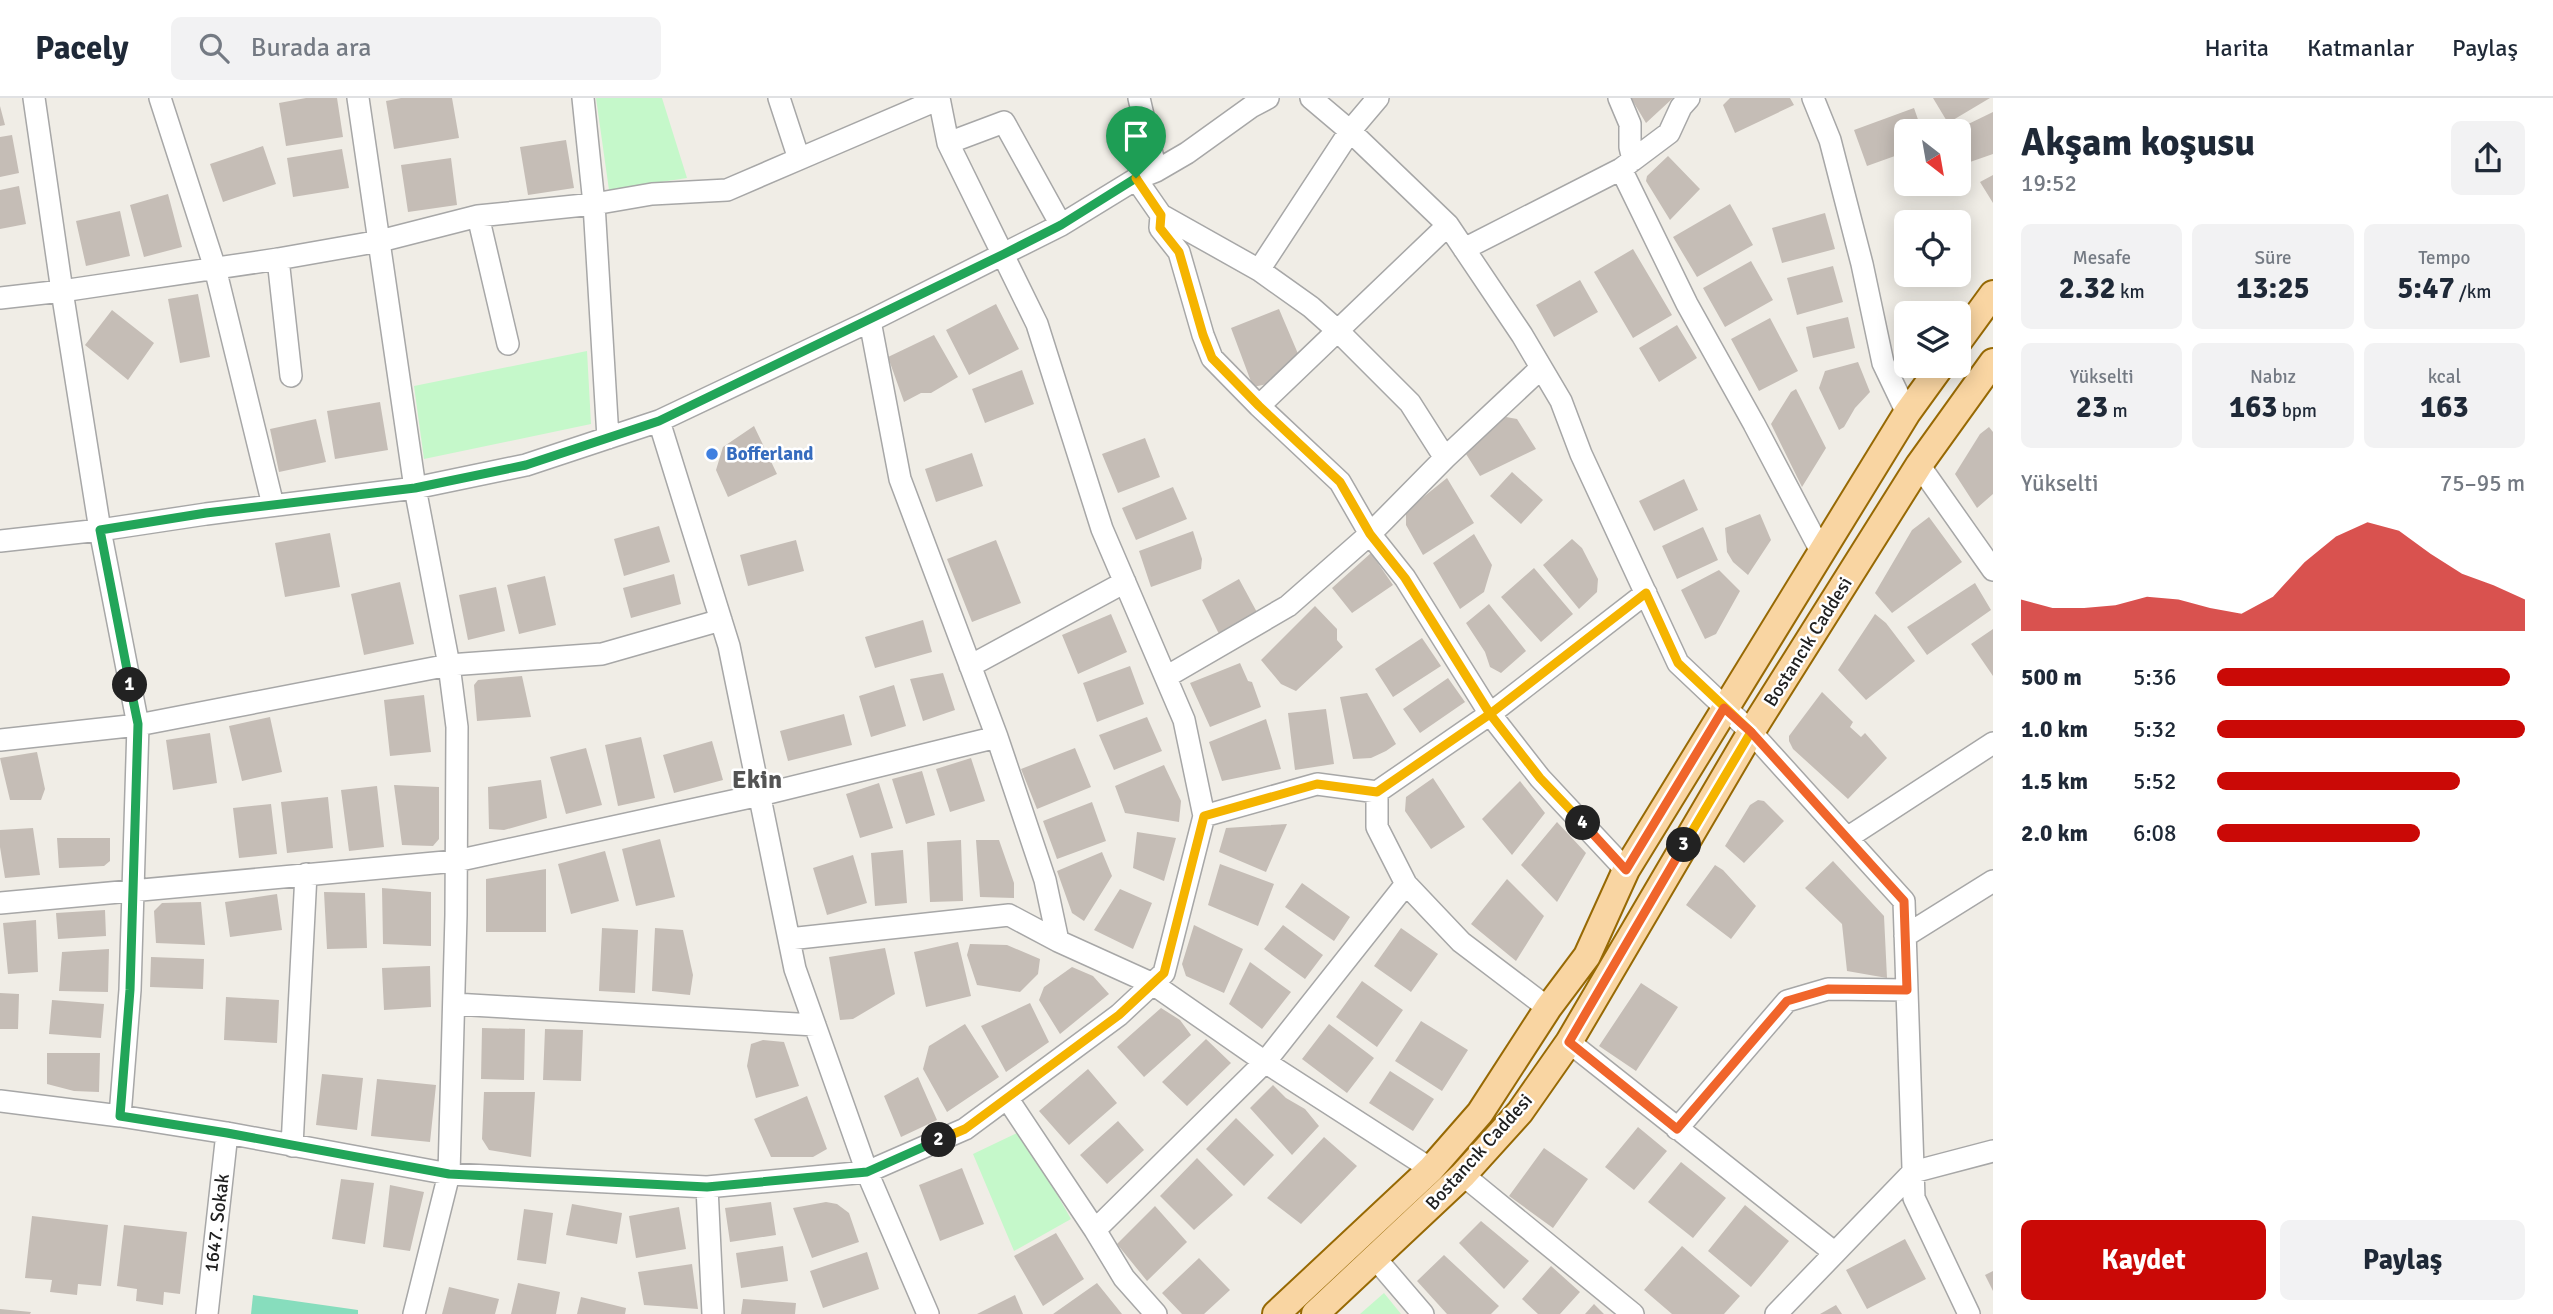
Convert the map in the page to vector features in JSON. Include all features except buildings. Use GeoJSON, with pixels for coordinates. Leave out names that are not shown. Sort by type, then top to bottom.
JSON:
{"type":"FeatureCollection","features":[{"type":"Feature","properties":{"kind":"main road"},"geometry":{"type":"LineString","coordinates":[[1971,324],[1993,294]]}},
{"type":"Feature","properties":{"kind":"main road","name":"Bostancık Caddesi"},"geometry":{"type":"LineString","coordinates":[[1315,1314],[1463,1175],[1520,1112],[1569,1042],[1751,732],[1919,465],[1993,362]]}},
{"type":"Feature","properties":{"kind":"main road","name":"Bostancık Caddesi"},"geometry":{"type":"LineString","coordinates":[[1276,1314],[1431,1169],[1480,1113],[1548,1008],[1587,956],[1626,870],[1907,413],[1932,378]]}},
{"type":"Feature","properties":{"kind":"street"},"geometry":{"type":"LineString","coordinates":[[34,98],[100,530],[138,724],[130,990],[120,1116]]}},
{"type":"Feature","properties":{"kind":"street"},"geometry":{"type":"LineString","coordinates":[[160,98],[215,268],[273,505]]}},
{"type":"Feature","properties":{"kind":"street"},"geometry":{"type":"LineString","coordinates":[[358,98],[415,488],[449,665],[457,727],[449,1174],[414,1314]]}},
{"type":"Feature","properties":{"kind":"street"},"geometry":{"type":"LineString","coordinates":[[583,98],[594,204],[608,438]]}},
{"type":"Feature","properties":{"kind":"street"},"geometry":{"type":"LineString","coordinates":[[779,98],[799,159]]}},
{"type":"Feature","properties":{"kind":"street"},"geometry":{"type":"LineString","coordinates":[[0,298],[278,259],[380,241],[478,216],[594,204],[652,194],[727,190],[939,98],[948,142],[1037,324],[1102,528],[1184,720],[1204,816],[1164,973],[1119,1015],[965,1129],[867,1172],[707,1187],[449,1174],[227,1133],[0,1101]]}},
{"type":"Feature","properties":{"kind":"street"},"geometry":{"type":"LineString","coordinates":[[1139,98],[1146,175],[1161,215],[1160,228],[1179,252],[1212,358],[1340,482],[1370,534],[1405,578],[1490,714],[1540,778],[1626,870]]}},
{"type":"Feature","properties":{"kind":"street"},"geometry":{"type":"LineString","coordinates":[[0,541],[415,488],[526,465],[659,421],[870,321],[1061,225],[1187,153],[1251,107],[1268,98]]}},
{"type":"Feature","properties":{"kind":"street"},"geometry":{"type":"LineString","coordinates":[[1311,98],[1350,131],[1448,225],[1464,248],[1561,401],[1581,454],[1678,663],[1751,732],[1904,901],[1914,1198],[1969,1314]]}},
{"type":"Feature","properties":{"kind":"street"},"geometry":{"type":"LineString","coordinates":[[1259,270],[1350,131],[1378,98]]}},
{"type":"Feature","properties":{"kind":"street"},"geometry":{"type":"LineString","coordinates":[[1619,98],[1630,124],[1627,165],[1686,304],[1754,424],[1822,553]]}},
{"type":"Feature","properties":{"kind":"street"},"geometry":{"type":"LineString","coordinates":[[1464,248],[1627,165],[1669,133],[1681,107],[1689,98]]}},
{"type":"Feature","properties":{"kind":"street"},"geometry":{"type":"LineString","coordinates":[[1813,98],[1834,154],[1862,264],[1883,363],[1907,413]]}},
{"type":"Feature","properties":{"kind":"street"},"geometry":{"type":"LineString","coordinates":[[948,142],[1004,122],[1061,225]]}},
{"type":"Feature","properties":{"kind":"street"},"geometry":{"type":"LineString","coordinates":[[1161,215],[1259,270],[1338,331],[1410,404],[1445,458]]}},
{"type":"Feature","properties":{"kind":"street"},"geometry":{"type":"LineString","coordinates":[[478,216],[508,344]]}},
{"type":"Feature","properties":{"kind":"street"},"geometry":{"type":"LineString","coordinates":[[1259,406],[1448,225]]}},
{"type":"Feature","properties":{"kind":"street"},"geometry":{"type":"LineString","coordinates":[[278,259],[291,376]]}},
{"type":"Feature","properties":{"kind":"street"},"geometry":{"type":"LineString","coordinates":[[870,321],[900,479],[997,737],[1045,880],[1058,941]]}},
{"type":"Feature","properties":{"kind":"street"},"geometry":{"type":"LineString","coordinates":[[1166,677],[1288,606],[1370,534],[1445,458],[1541,368]]}},
{"type":"Feature","properties":{"kind":"street"},"geometry":{"type":"LineString","coordinates":[[659,421],[729,646],[795,969],[867,1172],[928,1314]]}},
{"type":"Feature","properties":{"kind":"street"},"geometry":{"type":"LineString","coordinates":[[1919,465],[1993,570]]}},
{"type":"Feature","properties":{"kind":"street"},"geometry":{"type":"LineString","coordinates":[[970,666],[1125,582]]}},
{"type":"Feature","properties":{"kind":"street"},"geometry":{"type":"LineString","coordinates":[[1204,816],[1317,784],[1377,792],[1490,714],[1646,593]]}},
{"type":"Feature","properties":{"kind":"street"},"geometry":{"type":"LineString","coordinates":[[0,740],[138,724],[449,665],[602,654],[721,620]]}},
{"type":"Feature","properties":{"kind":"street"},"geometry":{"type":"LineString","coordinates":[[0,903],[456,861],[760,795],[997,737]]}},
{"type":"Feature","properties":{"kind":"street"},"geometry":{"type":"LineString","coordinates":[[1847,838],[1993,743]]}},
{"type":"Feature","properties":{"kind":"street"},"geometry":{"type":"LineString","coordinates":[[1377,792],[1377,827],[1406,884],[1461,942],[1548,1008]]}},
{"type":"Feature","properties":{"kind":"street"},"geometry":{"type":"LineString","coordinates":[[292,1146],[306,874]]}},
{"type":"Feature","properties":{"kind":"street"},"geometry":{"type":"LineString","coordinates":[[1905,936],[1993,881]]}},
{"type":"Feature","properties":{"kind":"street"},"geometry":{"type":"LineString","coordinates":[[1095,1230],[1265,1062],[1406,884]]}},
{"type":"Feature","properties":{"kind":"street"},"geometry":{"type":"LineString","coordinates":[[789,939],[1009,915],[1058,941],[1153,984],[1265,1062],[1431,1169]]}},
{"type":"Feature","properties":{"kind":"street"},"geometry":{"type":"LineString","coordinates":[[1677,1129],[1787,1001],[1828,989],[1907,990]]}},
{"type":"Feature","properties":{"kind":"street"},"geometry":{"type":"LineString","coordinates":[[454,1004],[815,1025]]}},
{"type":"Feature","properties":{"kind":"street"},"geometry":{"type":"LineString","coordinates":[[1569,1042],[1835,1254]]}},
{"type":"Feature","properties":{"kind":"street"},"geometry":{"type":"LineString","coordinates":[[1007,1098],[1124,1278],[1156,1314]]}},
{"type":"Feature","properties":{"kind":"street","name":"1647. Sokak"},"geometry":{"type":"LineString","coordinates":[[207,1314],[227,1133]]}},
{"type":"Feature","properties":{"kind":"street"},"geometry":{"type":"LineString","coordinates":[[1776,1314],[1913,1172],[1993,1151]]}},
{"type":"Feature","properties":{"kind":"street"},"geometry":{"type":"LineString","coordinates":[[1463,1175],[1633,1314]]}},
{"type":"Feature","properties":{"kind":"street"},"geometry":{"type":"LineString","coordinates":[[707,1187],[713,1314]]}},
{"type":"Feature","properties":{"kind":"street"},"geometry":{"type":"LineString","coordinates":[[1375,1258],[1423,1314]]}},
{"type":"Feature","properties":{"kind":"green space"},"geometry":{"type":"Polygon","coordinates":[[[596,98],[662,98],[687,178],[609,190],[596,98]]]}},
{"type":"Feature","properties":{"kind":"green space"},"geometry":{"type":"Polygon","coordinates":[[[587,351],[591,424],[424,459],[414,386],[587,351]]]}},
{"type":"Feature","properties":{"kind":"green space"},"geometry":{"type":"Polygon","coordinates":[[[1021,1131],[1071,1219],[1014,1251],[973,1154],[1021,1131]]]}},
{"type":"Feature","properties":{"kind":"green space"},"geometry":{"type":"Polygon","coordinates":[[[1384,1293],[1401,1314],[1360,1314],[1384,1293]]]}},
{"type":"Feature","properties":{"kind":"green space"},"geometry":{"type":"Polygon","coordinates":[[[253,1295],[358,1310],[358,1314],[251,1314],[253,1295]]]}},
{"type":"Feature","properties":{"kind":"place","name":"Bofferland"},"geometry":{"type":"Point","coordinates":[712,454]}},
{"type":"Feature","properties":{"kind":"district","name":"Ekin"},"geometry":{"type":"Point","coordinates":[757,780]}},
{"type":"Feature","properties":{"kind":"route"},"geometry":{"type":"LineString","coordinates":[[1136,178],[1061,225],[870,321],[659,421],[526,465],[415,488],[206,513],[100,530],[138,724],[130,990],[120,1116],[449,1174],[707,1187],[867,1172],[965,1129],[1119,1015],[1164,973],[1204,816],[1317,784],[1377,792],[1490,714],[1646,593],[1678,663],[1751,732],[1569,1042],[1677,1129],[1787,1001],[1828,989],[1907,990],[1904,901],[1751,732],[1724,708],[1626,870],[1540,778],[1490,714],[1405,578],[1370,534],[1340,482],[1212,358],[1179,252],[1160,228],[1161,215],[1136,178]]}}]}
